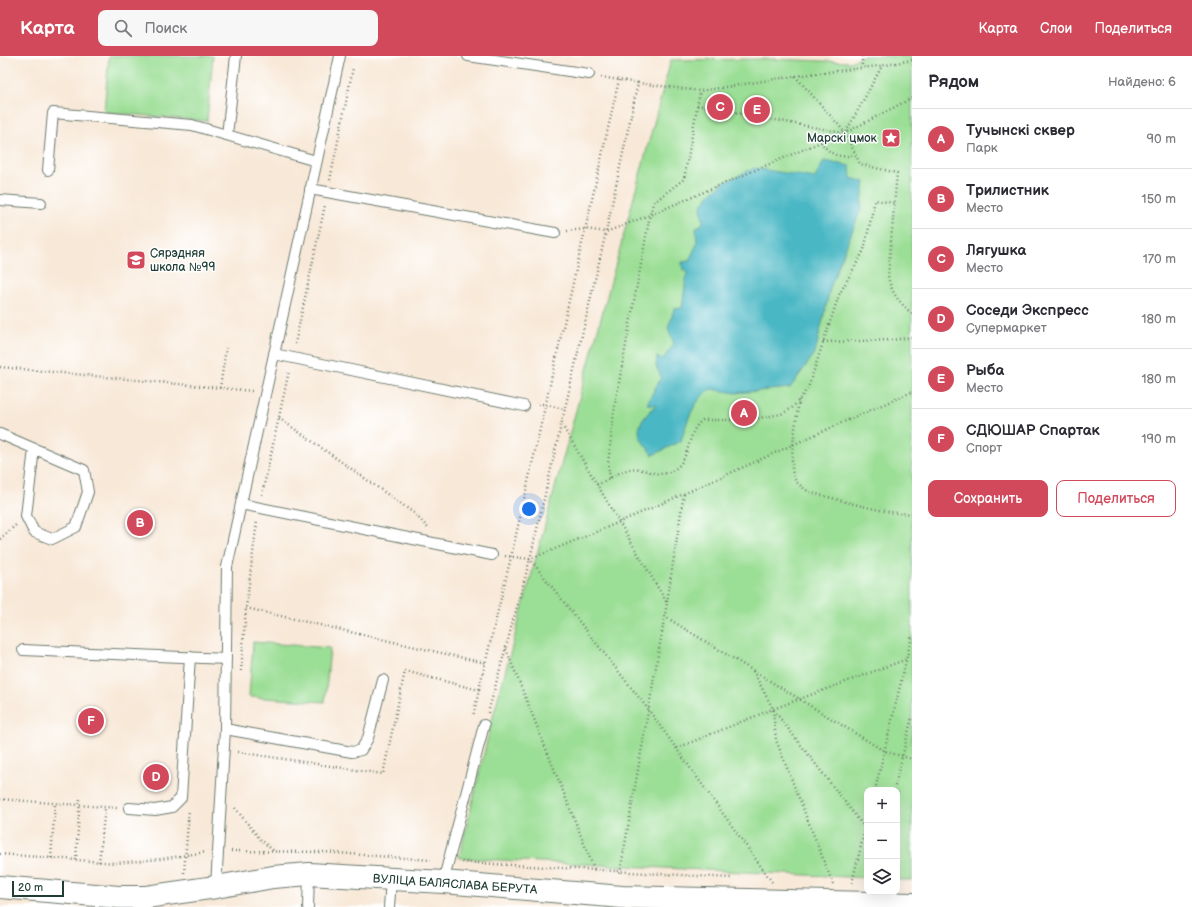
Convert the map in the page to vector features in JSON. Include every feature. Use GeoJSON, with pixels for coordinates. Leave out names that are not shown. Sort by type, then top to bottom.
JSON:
{"type":"FeatureCollection","features":[{"type":"Feature","properties":{"kind":"street","name":"ВУЛІЦА БАЛЯСЛАВА БЕРУТА"},"geometry":{"type":"LineString","coordinates":[[0,886],[139,897],[216,887],[273,877],[309,874],[443,882],[600,895],[622,902],[786,901],[912,904]]}},
{"type":"Feature","properties":{"kind":"lane"},"geometry":{"type":"LineString","coordinates":[[227,135],[236,56]]}},
{"type":"Feature","properties":{"kind":"lane"},"geometry":{"type":"LineString","coordinates":[[216,887],[225,729],[227,567],[340,56]]}},
{"type":"Feature","properties":{"kind":"lane"},"geometry":{"type":"LineString","coordinates":[[468,56],[589,74]]}},
{"type":"Feature","properties":{"kind":"lane"},"geometry":{"type":"LineString","coordinates":[[48,170],[53,113],[192,125],[316,161]]}},
{"type":"Feature","properties":{"kind":"lane"},"geometry":{"type":"LineString","coordinates":[[310,189],[555,233]]}},
{"type":"Feature","properties":{"kind":"lane"},"geometry":{"type":"LineString","coordinates":[[0,200],[41,203]]}},
{"type":"Feature","properties":{"kind":"lane"},"geometry":{"type":"LineString","coordinates":[[274,354],[524,406]]}},
{"type":"Feature","properties":{"kind":"lane"},"geometry":{"type":"LineString","coordinates":[[0,434],[84,470],[88,492],[76,527],[52,539],[34,532],[26,516],[34,449]]}},
{"type":"Feature","properties":{"kind":"lane"},"geometry":{"type":"LineString","coordinates":[[241,504],[492,555]]}},
{"type":"Feature","properties":{"kind":"lane"},"geometry":{"type":"LineString","coordinates":[[23,650],[226,659]]}},
{"type":"Feature","properties":{"kind":"lane"},"geometry":{"type":"LineString","coordinates":[[129,808],[161,809],[172,807],[182,798],[190,657]]}},
{"type":"Feature","properties":{"kind":"lane"},"geometry":{"type":"LineString","coordinates":[[225,729],[352,752],[361,750],[368,738],[383,680]]}},
{"type":"Feature","properties":{"kind":"lane"},"geometry":{"type":"LineString","coordinates":[[443,882],[484,725]]}},
{"type":"Feature","properties":{"kind":"lane"},"geometry":{"type":"LineString","coordinates":[[308,907],[309,874]]}},
{"type":"Feature","properties":{"kind":"lane"},"geometry":{"type":"LineString","coordinates":[[389,907],[390,879]]}},
{"type":"Feature","properties":{"kind":"path"},"geometry":{"type":"LineString","coordinates":[[862,56],[862,68]]}},
{"type":"Feature","properties":{"kind":"path"},"geometry":{"type":"LineString","coordinates":[[589,74],[618,80],[700,91],[912,60]]}},
{"type":"Feature","properties":{"kind":"path"},"geometry":{"type":"LineString","coordinates":[[240,677],[246,608],[259,507],[354,64]]}},
{"type":"Feature","properties":{"kind":"path"},"geometry":{"type":"LineString","coordinates":[[845,133],[882,65]]}},
{"type":"Feature","properties":{"kind":"path"},"geometry":{"type":"LineString","coordinates":[[795,76],[845,133],[860,164],[897,173],[888,276],[891,289],[895,297],[912,314]]}},
{"type":"Feature","properties":{"kind":"path"},"geometry":{"type":"LineString","coordinates":[[479,690],[511,557],[544,404],[618,80]]}},
{"type":"Feature","properties":{"kind":"path"},"geometry":{"type":"LineString","coordinates":[[484,725],[530,559],[606,232],[638,83]]}},
{"type":"Feature","properties":{"kind":"path"},"geometry":{"type":"LineString","coordinates":[[610,478],[608,464],[614,404],[650,215],[653,203],[684,179],[700,91]]}},
{"type":"Feature","properties":{"kind":"path"},"geometry":{"type":"LineString","coordinates":[[585,229],[606,232],[650,215],[845,133],[912,98]]}},
{"type":"Feature","properties":{"kind":"path"},"geometry":{"type":"LineString","coordinates":[[697,105],[845,133]]}},
{"type":"Feature","properties":{"kind":"path"},"geometry":{"type":"LineString","coordinates":[[821,142],[830,153],[838,157],[855,155]]}},
{"type":"Feature","properties":{"kind":"path"},"geometry":{"type":"LineString","coordinates":[[597,485],[631,469],[657,474],[666,474],[674,470],[682,463],[686,456],[697,424],[703,420],[749,420],[781,414],[791,409],[808,388],[839,295],[864,250],[875,200],[894,203]]}},
{"type":"Feature","properties":{"kind":"path"},"geometry":{"type":"LineString","coordinates":[[823,342],[892,340],[912,337]]}},
{"type":"Feature","properties":{"kind":"path"},"geometry":{"type":"LineString","coordinates":[[220,388],[226,348]]}},
{"type":"Feature","properties":{"kind":"path"},"geometry":{"type":"LineString","coordinates":[[0,367],[257,391]]}},
{"type":"Feature","properties":{"kind":"path"},"geometry":{"type":"LineString","coordinates":[[511,557],[530,559],[619,524],[793,443],[912,392]]}},
{"type":"Feature","properties":{"kind":"path"},"geometry":{"type":"LineString","coordinates":[[799,400],[793,443],[792,474],[798,486],[809,492],[887,511],[906,514],[912,513]]}},
{"type":"Feature","properties":{"kind":"path"},"geometry":{"type":"LineString","coordinates":[[544,404],[564,409]]}},
{"type":"Feature","properties":{"kind":"path"},"geometry":{"type":"LineString","coordinates":[[279,418],[414,513],[427,526],[434,543]]}},
{"type":"Feature","properties":{"kind":"path"},"geometry":{"type":"LineString","coordinates":[[561,425],[667,603]]}},
{"type":"Feature","properties":{"kind":"path"},"geometry":{"type":"LineString","coordinates":[[620,873],[667,603],[684,493]]}},
{"type":"Feature","properties":{"kind":"path"},"geometry":{"type":"LineString","coordinates":[[0,539],[26,516]]}},
{"type":"Feature","properties":{"kind":"path"},"geometry":{"type":"LineString","coordinates":[[530,559],[648,709],[786,901]]}},
{"type":"Feature","properties":{"kind":"path"},"geometry":{"type":"LineString","coordinates":[[246,608],[485,663]]}},
{"type":"Feature","properties":{"kind":"path"},"geometry":{"type":"LineString","coordinates":[[664,616],[884,751],[912,759]]}},
{"type":"Feature","properties":{"kind":"path"},"geometry":{"type":"LineString","coordinates":[[876,787],[912,636]]}},
{"type":"Feature","properties":{"kind":"path"},"geometry":{"type":"LineString","coordinates":[[506,649],[595,871],[600,895]]}},
{"type":"Feature","properties":{"kind":"path"},"geometry":{"type":"LineString","coordinates":[[676,748],[773,709],[907,660]]}},
{"type":"Feature","properties":{"kind":"path"},"geometry":{"type":"LineString","coordinates":[[753,671],[773,709],[864,827]]}},
{"type":"Feature","properties":{"kind":"path"},"geometry":{"type":"LineString","coordinates":[[773,709],[776,740],[834,884]]}},
{"type":"Feature","properties":{"kind":"path"},"geometry":{"type":"LineString","coordinates":[[895,787],[912,717]]}},
{"type":"Feature","properties":{"kind":"path"},"geometry":{"type":"LineString","coordinates":[[235,752],[237,731]]}},
{"type":"Feature","properties":{"kind":"path"},"geometry":{"type":"LineString","coordinates":[[76,860],[80,797]]}},
{"type":"Feature","properties":{"kind":"path"},"geometry":{"type":"LineString","coordinates":[[0,799],[105,808],[129,808]]}},
{"type":"Feature","properties":{"kind":"path"},"geometry":{"type":"LineString","coordinates":[[51,858],[56,803]]}},
{"type":"Feature","properties":{"kind":"path"},"geometry":{"type":"LineString","coordinates":[[231,803],[260,839],[275,851]]}},
{"type":"Feature","properties":{"kind":"path"},"geometry":{"type":"LineString","coordinates":[[99,862],[105,808]]}},
{"type":"Feature","properties":{"kind":"path"},"geometry":{"type":"LineString","coordinates":[[852,885],[864,832]]}},
{"type":"Feature","properties":{"kind":"green space"},"geometry":{"type":"Polygon","coordinates":[[[109,56],[213,56],[207,121],[104,112],[109,56]]]}},
{"type":"Feature","properties":{"kind":"green space"},"geometry":{"type":"Polygon","coordinates":[[[862,56],[912,56],[912,880],[900,880],[900,787],[864,787],[864,878],[459,858],[491,724],[671,60],[771,59],[850,62],[862,56]]]}},
{"type":"Feature","properties":{"kind":"green space"},"geometry":{"type":"Polygon","coordinates":[[[253,642],[330,648],[325,702],[249,697],[253,642]]]}},
{"type":"Feature","properties":{"kind":"water"},"geometry":{"type":"Polygon","coordinates":[[[824,161],[850,166],[851,178],[865,182],[861,209],[831,285],[815,353],[790,388],[736,393],[711,389],[695,405],[688,419],[681,441],[653,455],[642,440],[639,429],[644,418],[656,405],[647,404],[661,377],[656,366],[657,357],[663,359],[674,344],[668,329],[674,309],[682,308],[687,272],[683,270],[682,262],[689,261],[697,244],[696,228],[703,223],[701,206],[710,194],[723,183],[754,168],[815,178],[824,161]]]}},
{"type":"Feature","properties":{"kind":"place","name":"Лягушка"},"geometry":{"type":"Point","coordinates":[720,107]}},
{"type":"Feature","properties":{"kind":"place","name":"Рыба"},"geometry":{"type":"Point","coordinates":[757,110]}},
{"type":"Feature","properties":{"kind":"place","name":"Марскі цмок"},"geometry":{"type":"Point","coordinates":[891,138]}},
{"type":"Feature","properties":{"kind":"place","name":"Сярэдняя школа №99"},"geometry":{"type":"Point","coordinates":[136,260]}},
{"type":"Feature","properties":{"kind":"place","name":"Тучынскі сквер"},"geometry":{"type":"Point","coordinates":[744,413]}},
{"type":"Feature","properties":{"kind":"place","name":"Трилистник"},"geometry":{"type":"Point","coordinates":[140,523]}},
{"type":"Feature","properties":{"kind":"place","name":"СДЮШАР Спартак"},"geometry":{"type":"Point","coordinates":[91,721]}},
{"type":"Feature","properties":{"kind":"place","name":"Соседи Экспресс"},"geometry":{"type":"Point","coordinates":[156,777]}}]}
